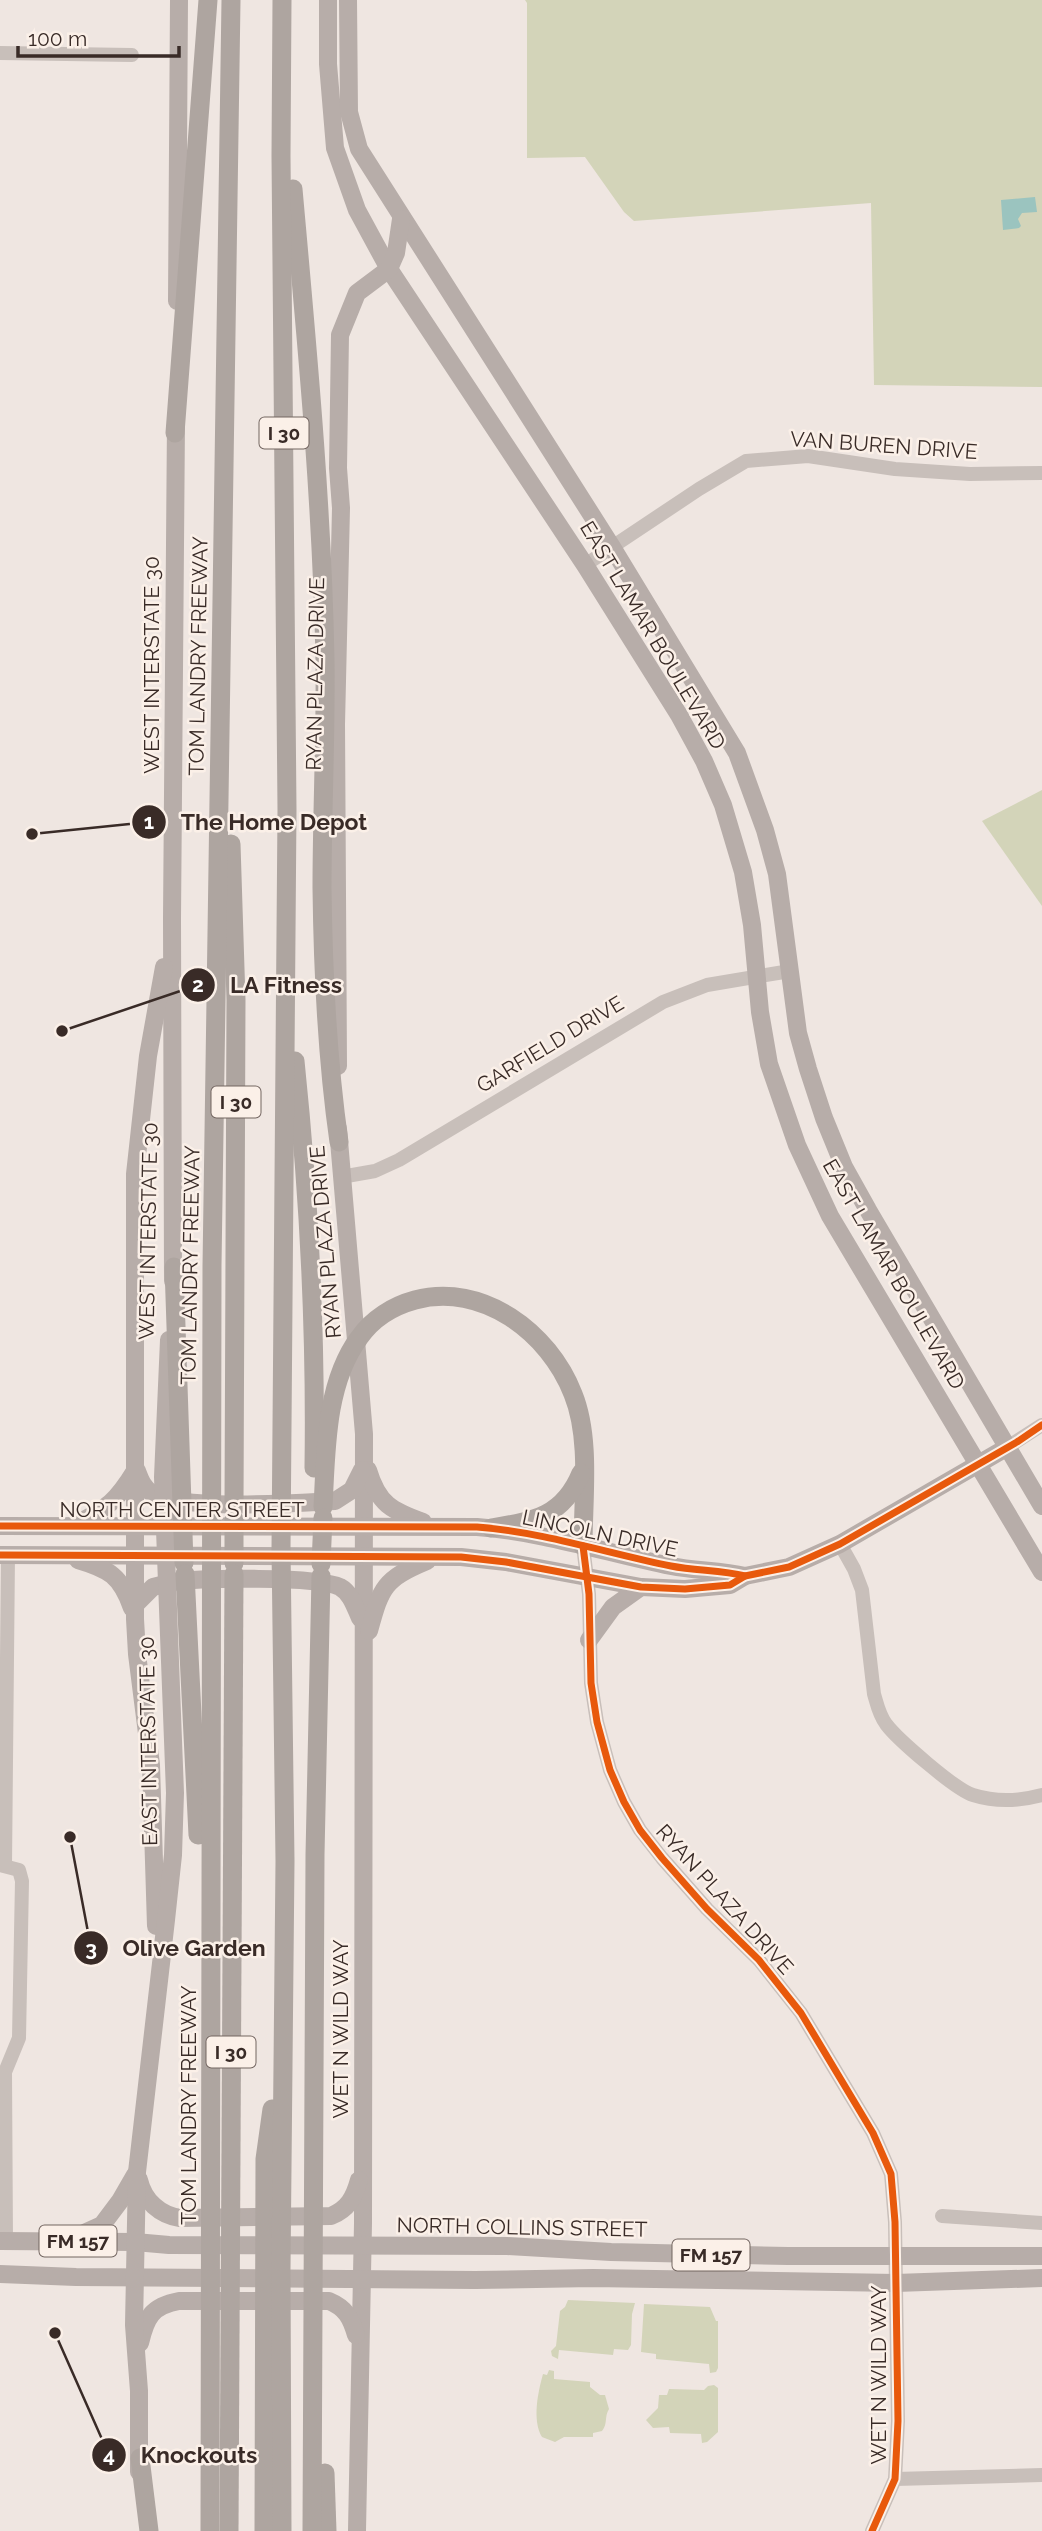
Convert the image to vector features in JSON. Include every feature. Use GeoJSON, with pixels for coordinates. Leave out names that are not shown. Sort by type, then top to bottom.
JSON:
{"type":"FeatureCollection","features":[{"type":"Feature","properties":{"kind":"highway"},"geometry":{"type":"LineString","coordinates":[[176,433],[208,0]]}},
{"type":"Feature","properties":{"kind":"highway","name":"TOM LANDRY FREEWAY"},"geometry":{"type":"LineString","coordinates":[[209,2531],[212,1266],[231,0]]}},
{"type":"Feature","properties":{"kind":"highway","name":"I 30"},"geometry":{"type":"LineString","coordinates":[[282,0],[288,810],[281,1549],[285,1847],[282,2531]]}},
{"type":"Feature","properties":{"kind":"highway"},"geometry":{"type":"LineString","coordinates":[[282,57],[314,432],[323,576],[325,663],[322,890],[328,1064],[339,1142]]}},
{"type":"Feature","properties":{"kind":"highway","name":"I 30"},"geometry":{"type":"LineString","coordinates":[[220,697],[231,758],[231,865],[236,1000],[229,2531]]}},
{"type":"Feature","properties":{"kind":"highway"},"geometry":{"type":"LineString","coordinates":[[286,965],[303,1142],[324,1513]]}},
{"type":"Feature","properties":{"kind":"highway"},"geometry":{"type":"LineString","coordinates":[[174,1267],[185,1569],[211,2089]]}},
{"type":"Feature","properties":{"kind":"highway"},"geometry":{"type":"LineString","coordinates":[[312,2531],[317,1687],[326,1456],[333,1406],[342,1369],[360,1336],[378,1317],[402,1303],[427,1297],[448,1296],[475,1300],[496,1308],[529,1330],[545,1346],[562,1370],[574,1395],[581,1421],[583,1546]]}},
{"type":"Feature","properties":{"kind":"highway"},"geometry":{"type":"LineString","coordinates":[[491,1528],[544,1516],[564,1502],[583,1469]]}},
{"type":"Feature","properties":{"kind":"highway"},"geometry":{"type":"LineString","coordinates":[[264,2531],[265,2159],[275,2091],[283,2066]]}},
{"type":"Feature","properties":{"kind":"highway"},"geometry":{"type":"LineString","coordinates":[[314,2264],[322,2373],[327,2531]]}},
{"type":"Feature","properties":{"kind":"highway"},"geometry":{"type":"LineString","coordinates":[[200,2531],[210,2375]]}},
{"type":"Feature","properties":{"kind":"highway"},"geometry":{"type":"LineString","coordinates":[[139,2458],[149,2531]]}},
{"type":"Feature","properties":{"kind":"main road","name":"WEST INTERSTATE 30"},"geometry":{"type":"LineString","coordinates":[[151,1531],[164,1465],[174,1267],[172,919],[178,0]]}},
{"type":"Feature","properties":{"kind":"main road","name":"EAST LAMAR BOULEVARD"},"geometry":{"type":"LineString","coordinates":[[328,0],[328,64],[335,148],[357,210],[389,269],[585,565],[680,715],[704,761],[733,835],[748,895],[769,1064],[783,1110],[810,1176],[830,1216],[1042,1572]]}},
{"type":"Feature","properties":{"kind":"main road","name":"EAST LAMAR BOULEVARD"},"geometry":{"type":"LineString","coordinates":[[348,0],[349,111],[359,149],[401,219],[612,547],[737,753],[765,830],[777,874],[798,1033],[824,1118],[845,1167],[1042,1506]]}},
{"type":"Feature","properties":{"kind":"main road"},"geometry":{"type":"LineString","coordinates":[[389,269],[396,253],[401,219]]}},
{"type":"Feature","properties":{"kind":"main road","name":"RYAN PLAZA DRIVE"},"geometry":{"type":"LineString","coordinates":[[363,1527],[362,1413],[339,1142],[336,724],[341,508],[338,468],[340,335],[357,293],[389,269]]}},
{"type":"Feature","properties":{"kind":"main road"},"geometry":{"type":"LineString","coordinates":[[157,1996],[151,1765],[136,1654],[135,1612],[144,1555],[151,1531],[136,1468],[135,1174],[148,1056],[172,919]]}},
{"type":"Feature","properties":{"kind":"main road","name":"LINCOLN DRIVE"},"geometry":{"type":"LineString","coordinates":[[363,1557],[438,1556],[494,1560],[641,1587],[730,1585],[745,1576],[789,1567],[840,1544],[1006,1448]]}},
{"type":"Feature","properties":{"kind":"main road"},"geometry":{"type":"LineString","coordinates":[[136,1468],[143,1484],[153,1493],[187,1503],[324,1513],[352,1490],[364,1461]]}},
{"type":"Feature","properties":{"kind":"main road"},"geometry":{"type":"LineString","coordinates":[[364,1461],[373,1485],[388,1507],[399,1514],[436,1527]]}},
{"type":"Feature","properties":{"kind":"main road"},"geometry":{"type":"LineString","coordinates":[[72,1526],[109,1507],[122,1492],[136,1468]]}},
{"type":"Feature","properties":{"kind":"main road","name":"NORTH CENTER STREET"},"geometry":{"type":"LineString","coordinates":[[0,1526],[72,1526],[151,1531],[324,1513],[363,1527]]}},
{"type":"Feature","properties":{"kind":"main road","name":"LINCOLN DRIVE"},"geometry":{"type":"LineString","coordinates":[[363,1527],[491,1528],[681,1568],[707,1572],[726,1571],[745,1576]]}},
{"type":"Feature","properties":{"kind":"main road","name":"WET N WILD WAY"},"geometry":{"type":"LineString","coordinates":[[357,2531],[363,2160],[363,1527]]}},
{"type":"Feature","properties":{"kind":"main road","name":"EAST INTERSTATE 30"},"geometry":{"type":"LineString","coordinates":[[139,2531],[135,2276],[137,2172],[173,1855],[175,1793],[151,1531]]}},
{"type":"Feature","properties":{"kind":"main road"},"geometry":{"type":"LineString","coordinates":[[61,1554],[99,1566],[115,1576],[123,1586],[135,1612]]}},
{"type":"Feature","properties":{"kind":"main road"},"geometry":{"type":"LineString","coordinates":[[4,1555],[144,1555],[323,1570],[348,1594],[363,1624]]}},
{"type":"Feature","properties":{"kind":"main road"},"geometry":{"type":"LineString","coordinates":[[363,1655],[376,1603],[386,1585],[407,1569],[438,1556]]}},
{"type":"Feature","properties":{"kind":"main road"},"geometry":{"type":"LineString","coordinates":[[135,1612],[153,1587],[191,1580],[308,1580],[323,1570],[363,1557]]}},
{"type":"Feature","properties":{"kind":"main road"},"geometry":{"type":"LineString","coordinates":[[589,1640],[613,1607],[641,1587]]}},
{"type":"Feature","properties":{"kind":"main road"},"geometry":{"type":"LineString","coordinates":[[137,2172],[141,2187],[153,2205],[166,2216],[331,2216],[343,2211],[353,2199],[363,2160]]}},
{"type":"Feature","properties":{"kind":"main road"},"geometry":{"type":"LineString","coordinates":[[67,2241],[102,2225],[120,2202],[137,2172]]}},
{"type":"Feature","properties":{"kind":"main road","name":"NORTH COLLINS STREET"},"geometry":{"type":"LineString","coordinates":[[3,2241],[135,2242],[169,2245],[548,2247],[665,2254],[1042,2256]]}},
{"type":"Feature","properties":{"kind":"main road","name":"FM 157"},"geometry":{"type":"LineString","coordinates":[[0,2274],[896,2283],[1042,2278]]}},
{"type":"Feature","properties":{"kind":"main road"},"geometry":{"type":"LineString","coordinates":[[136,2356],[145,2324],[155,2309],[165,2304],[179,2301],[330,2301],[349,2315],[360,2358]]}},
{"type":"Feature","properties":{"kind":"street"},"geometry":{"type":"LineString","coordinates":[[0,53],[132,55]]}},
{"type":"Feature","properties":{"kind":"street","name":"VAN BUREN DRIVE"},"geometry":{"type":"LineString","coordinates":[[585,565],[746,461],[808,456],[895,469],[970,474],[1042,474]]}},
{"type":"Feature","properties":{"kind":"street","name":"GARFIELD DRIVE"},"geometry":{"type":"LineString","coordinates":[[341,1177],[375,1171],[399,1160],[627,1022],[670,999],[707,985],[790,971]]}},
{"type":"Feature","properties":{"kind":"street","name":"LINCOLN DRIVE"},"geometry":{"type":"LineString","coordinates":[[1006,1448],[1042,1425]]}},
{"type":"Feature","properties":{"kind":"street"},"geometry":{"type":"LineString","coordinates":[[840,1544],[855,1569],[862,1590],[874,1694],[878,1710],[886,1724],[938,1772],[971,1795],[1000,1800],[1028,1799],[1042,1795]]}},
{"type":"Feature","properties":{"kind":"street","name":"RYAN PLAZA DRIVE"},"geometry":{"type":"LineString","coordinates":[[583,1546],[587,1578],[591,1683],[597,1723],[610,1770],[624,1802],[640,1830],[662,1858],[707,1909],[759,1960],[801,2013],[866,2121],[891,2174],[895,2256]]}},
{"type":"Feature","properties":{"kind":"street"},"geometry":{"type":"LineString","coordinates":[[3,2241],[5,2072],[19,2038],[22,1881],[19,1870],[2,1865],[4,1555]]}},
{"type":"Feature","properties":{"kind":"street"},"geometry":{"type":"LineString","coordinates":[[942,2216],[1042,2223]]}},
{"type":"Feature","properties":{"kind":"street","name":"WET N WILD WAY"},"geometry":{"type":"LineString","coordinates":[[872,2531],[895,2479],[898,2421],[895,2256]]}},
{"type":"Feature","properties":{"kind":"street"},"geometry":{"type":"LineString","coordinates":[[895,2479],[1042,2475]]}},
{"type":"Feature","properties":{"kind":"green space"},"geometry":{"type":"Polygon","coordinates":[[[525,0],[1042,0],[1042,387],[874,385],[871,203],[634,221],[624,212],[585,157],[527,158],[525,0]]]}},
{"type":"Feature","properties":{"kind":"green space"},"geometry":{"type":"Polygon","coordinates":[[[1042,790],[1042,906],[982,821],[1042,790]]]}},
{"type":"Feature","properties":{"kind":"green space"},"geometry":{"type":"Polygon","coordinates":[[[568,2300],[635,2303],[631,2345],[628,2350],[614,2349],[613,2355],[559,2350],[558,2359],[552,2356],[551,2351],[556,2346],[560,2311],[568,2300]]]}},
{"type":"Feature","properties":{"kind":"green space"},"geometry":{"type":"Polygon","coordinates":[[[644,2304],[710,2307],[718,2321],[716,2372],[710,2373],[709,2364],[656,2359],[656,2354],[641,2352],[644,2304]]]}},
{"type":"Feature","properties":{"kind":"green space"},"geometry":{"type":"Polygon","coordinates":[[[549,2370],[554,2371],[554,2379],[590,2382],[590,2387],[600,2395],[605,2395],[609,2409],[602,2431],[593,2433],[593,2437],[564,2437],[555,2442],[542,2437],[537,2423],[537,2406],[543,2374],[547,2375],[549,2370]]]}},
{"type":"Feature","properties":{"kind":"green space"},"geometry":{"type":"Polygon","coordinates":[[[714,2385],[718,2388],[718,2432],[707,2442],[702,2443],[701,2434],[670,2433],[669,2427],[653,2428],[646,2420],[658,2408],[659,2395],[667,2395],[669,2389],[704,2390],[714,2385]]]}},
{"type":"Feature","properties":{"kind":"water"},"geometry":{"type":"Polygon","coordinates":[[[1035,197],[1037,212],[1022,213],[1018,219],[1021,226],[1019,228],[1003,230],[1001,200],[1035,197]]]}},
{"type":"Feature","properties":{"kind":"cycle path"},"geometry":{"type":"LineString","coordinates":[[0,1555],[461,1557],[506,1562],[641,1587],[685,1589],[730,1585],[745,1576],[789,1567],[840,1544],[1042,1425]]}},
{"type":"Feature","properties":{"kind":"cycle path"},"geometry":{"type":"LineString","coordinates":[[0,1526],[477,1527],[551,1538],[671,1566],[745,1576]]}},
{"type":"Feature","properties":{"kind":"cycle path"},"geometry":{"type":"LineString","coordinates":[[583,1546],[589,1594],[591,1683],[597,1722],[610,1770],[624,1802],[640,1830],[662,1858],[707,1909],[759,1960],[801,2013],[873,2133],[891,2174],[895,2222],[898,2421],[895,2479],[872,2531]]}},
{"type":"Feature","properties":{"kind":"place","name":"The Home Depot"},"geometry":{"type":"Point","coordinates":[32,834]}},
{"type":"Feature","properties":{"kind":"place","name":"LA Fitness"},"geometry":{"type":"Point","coordinates":[62,1031]}},
{"type":"Feature","properties":{"kind":"place","name":"Olive Garden"},"geometry":{"type":"Point","coordinates":[70,1837]}},
{"type":"Feature","properties":{"kind":"place","name":"Knockouts"},"geometry":{"type":"Point","coordinates":[55,2333]}}]}
